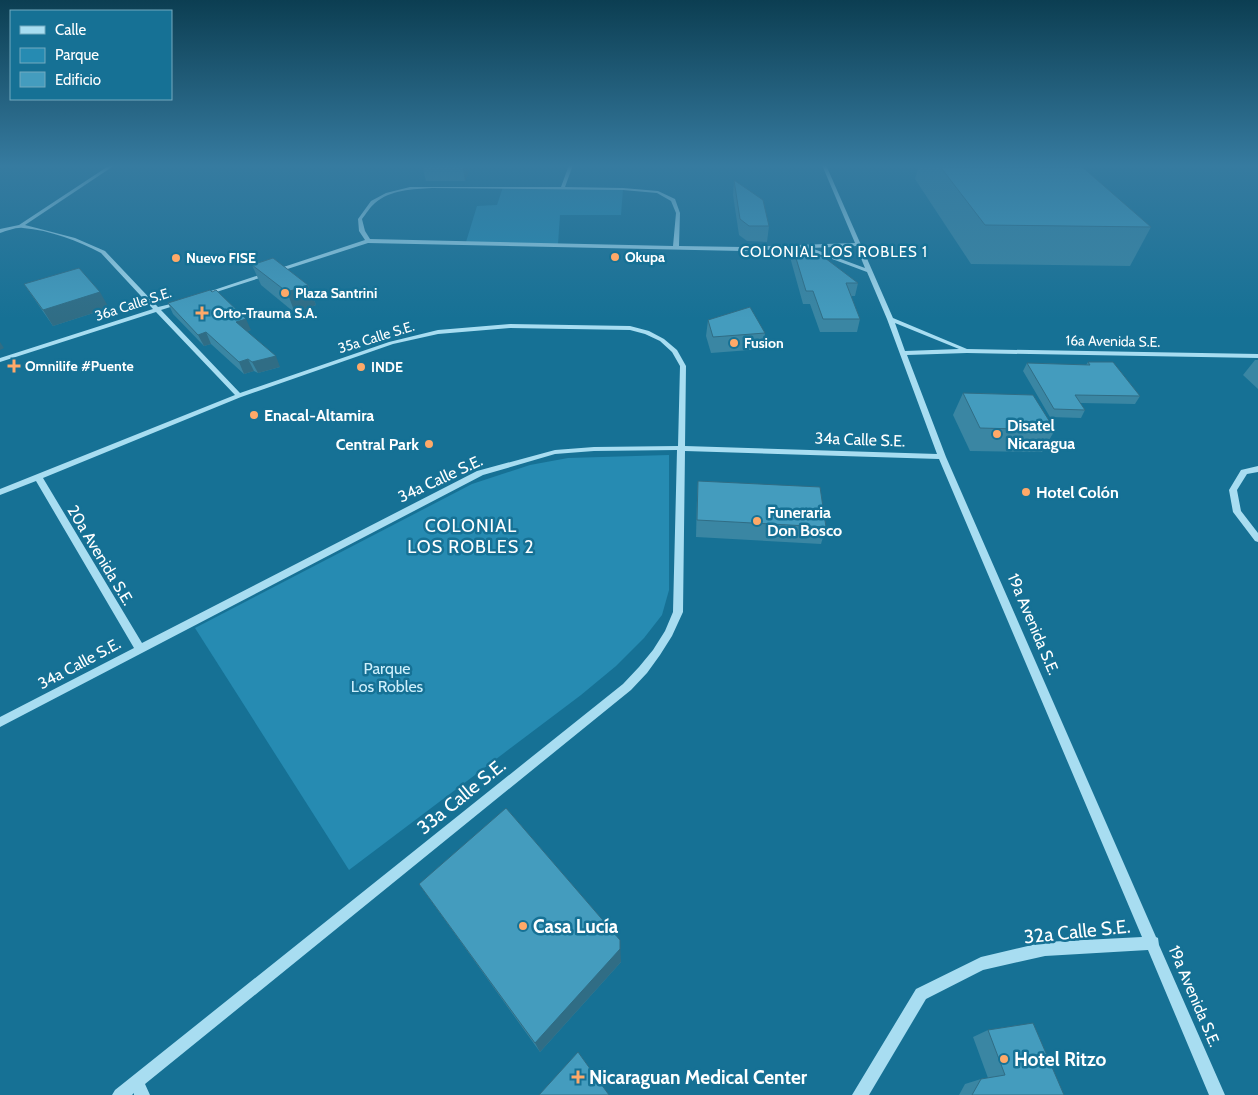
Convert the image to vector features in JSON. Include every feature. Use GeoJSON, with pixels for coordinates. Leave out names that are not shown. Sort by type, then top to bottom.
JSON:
{"type":"FeatureCollection","features":[{"type":"Feature","properties":{"kind":"street"},"geometry":{"type":"LineString","coordinates":[[0,231],[21,226],[36,216]]}},
{"type":"Feature","properties":{"kind":"street"},"geometry":{"type":"LineString","coordinates":[[362,216],[360,219],[362,231],[368,241]]}},
{"type":"Feature","properties":{"kind":"street"},"geometry":{"type":"LineString","coordinates":[[676,246],[678,216]]}},
{"type":"Feature","properties":{"kind":"street","name":"19a Avenida S.E."},"geometry":{"type":"LineString","coordinates":[[845,216],[890,319],[942,457],[1218,1095]]}},
{"type":"Feature","properties":{"kind":"street"},"geometry":{"type":"LineString","coordinates":[[21,226],[51,232],[92,246],[103,252],[239,396]]}},
{"type":"Feature","properties":{"kind":"street"},"geometry":{"type":"LineString","coordinates":[[202,295],[368,241],[676,246],[742,249],[808,248],[857,244]]}},
{"type":"Feature","properties":{"kind":"street"},"geometry":{"type":"LineString","coordinates":[[808,248],[868,271]]}},
{"type":"Feature","properties":{"kind":"street","name":"36a Calle S.E."},"geometry":{"type":"LineString","coordinates":[[0,360],[193,298]]}},
{"type":"Feature","properties":{"kind":"street","name":"16a Avenida S.E."},"geometry":{"type":"LineString","coordinates":[[890,319],[967,351]]}},
{"type":"Feature","properties":{"kind":"street","name":"35a Calle S.E."},"geometry":{"type":"LineString","coordinates":[[0,492],[239,396],[391,343],[438,332],[510,326],[630,328],[647,331],[670,346],[679,355],[683,366],[680,448]]}},
{"type":"Feature","properties":{"kind":"street","name":"16a Avenida S.E."},"geometry":{"type":"LineString","coordinates":[[903,354],[967,351],[1258,356]]}},
{"type":"Feature","properties":{"kind":"street","name":"34a Calle S.E."},"geometry":{"type":"LineString","coordinates":[[0,722],[139,648],[480,473],[555,452],[594,449],[680,448],[942,457]]}},
{"type":"Feature","properties":{"kind":"street","name":"33a Calle S.E."},"geometry":{"type":"LineString","coordinates":[[120,1095],[140,1088],[627,688],[643,672],[667,639],[678,612],[680,448]]}},
{"type":"Feature","properties":{"kind":"street"},"geometry":{"type":"LineString","coordinates":[[1258,469],[1244,472],[1233,490],[1237,512],[1258,539]]}},
{"type":"Feature","properties":{"kind":"street","name":"20a Avenida S.E."},"geometry":{"type":"LineString","coordinates":[[38,477],[139,648]]}},
{"type":"Feature","properties":{"kind":"street","name":"32a Calle S.E."},"geometry":{"type":"LineString","coordinates":[[860,1095],[922,994],[981,964],[1036,951],[1153,943]]}},
{"type":"Feature","properties":{"kind":"green space"},"geometry":{"type":"Polygon","coordinates":[[[474,216],[560,216],[558,244],[466,242],[474,216]]]}},
{"type":"Feature","properties":{"kind":"green space","name":"Parque Los Robles"},"geometry":{"type":"Polygon","coordinates":[[[669,455],[669,590],[662,615],[644,638],[616,666],[581,695],[349,870],[195,628],[472,484],[530,465],[568,458],[669,455]]]}},
{"type":"Feature","properties":{"kind":"building"},"geometry":{"type":"Polygon","coordinates":[[[740,216],[767,216],[769,226],[749,226],[740,219],[740,216]]]}},
{"type":"Feature","properties":{"kind":"building"},"geometry":{"type":"Polygon","coordinates":[[[978,216],[1139,216],[1151,227],[985,225],[978,216]]]}},
{"type":"Feature","properties":{"kind":"building"},"geometry":{"type":"Polygon","coordinates":[[[792,245],[825,258],[858,283],[846,283],[860,319],[823,319],[813,291],[806,291],[792,245]]]}},
{"type":"Feature","properties":{"kind":"building"},"geometry":{"type":"Polygon","coordinates":[[[273,258],[308,285],[287,292],[252,265],[273,258]]]}},
{"type":"Feature","properties":{"kind":"building"},"geometry":{"type":"Polygon","coordinates":[[[79,268],[100,292],[43,310],[24,284],[79,268]]]}},
{"type":"Feature","properties":{"kind":"building"},"geometry":{"type":"Polygon","coordinates":[[[210,290],[212,292],[216,290],[246,319],[236,322],[276,356],[252,362],[248,359],[239,362],[206,332],[198,335],[168,303],[210,290]]]}},
{"type":"Feature","properties":{"kind":"building"},"geometry":{"type":"Polygon","coordinates":[[[750,307],[765,333],[713,337],[708,320],[750,307]]]}},
{"type":"Feature","properties":{"kind":"building"},"geometry":{"type":"Polygon","coordinates":[[[1088,362],[1113,362],[1140,396],[1075,395],[1085,410],[1054,409],[1027,363],[1090,365],[1088,362]]]}},
{"type":"Feature","properties":{"kind":"building"},"geometry":{"type":"Polygon","coordinates":[[[963,393],[1033,395],[1055,430],[980,428],[963,393]]]}},
{"type":"Feature","properties":{"kind":"building"},"geometry":{"type":"Polygon","coordinates":[[[698,481],[820,487],[826,527],[697,520],[698,481]]]}},
{"type":"Feature","properties":{"kind":"building","name":"Casa Lucía"},"geometry":{"type":"Polygon","coordinates":[[[506,808],[620,940],[620,949],[535,1043],[419,884],[506,808]]]}},
{"type":"Feature","properties":{"kind":"building","name":"Hotel Ritzo"},"geometry":{"type":"Polygon","coordinates":[[[1033,1023],[1064,1095],[972,1095],[981,1079],[1005,1075],[988,1030],[1033,1023]]]}},
{"type":"Feature","properties":{"kind":"building","name":"Nicaraguan Medical Center"},"geometry":{"type":"Polygon","coordinates":[[[578,1052],[609,1095],[539,1095],[578,1052]]]}},
{"type":"Feature","properties":{"kind":"place","name":"Okupa"},"geometry":{"type":"Point","coordinates":[615,257]}},
{"type":"Feature","properties":{"kind":"place","name":"Nuevo FISE"},"geometry":{"type":"Point","coordinates":[176,258]}},
{"type":"Feature","properties":{"kind":"place","name":"Plaza Santrini"},"geometry":{"type":"Point","coordinates":[285,293]}},
{"type":"Feature","properties":{"kind":"place","name":"Orto-Trauma S.A."},"geometry":{"type":"Point","coordinates":[202,313]}},
{"type":"Feature","properties":{"kind":"place","name":"Fusion"},"geometry":{"type":"Point","coordinates":[734,343]}},
{"type":"Feature","properties":{"kind":"place","name":"Omnilife #Puente"},"geometry":{"type":"Point","coordinates":[14,366]}},
{"type":"Feature","properties":{"kind":"place","name":"INDE"},"geometry":{"type":"Point","coordinates":[361,367]}},
{"type":"Feature","properties":{"kind":"place","name":"Enacal-Altamira"},"geometry":{"type":"Point","coordinates":[254,415]}},
{"type":"Feature","properties":{"kind":"place","name":"Disatel Nicaragua"},"geometry":{"type":"Point","coordinates":[997,434]}},
{"type":"Feature","properties":{"kind":"place","name":"Central Park"},"geometry":{"type":"Point","coordinates":[429,444]}},
{"type":"Feature","properties":{"kind":"place","name":"Hotel Colón"},"geometry":{"type":"Point","coordinates":[1026,492]}},
{"type":"Feature","properties":{"kind":"place","name":"Funeraria Don Bosco"},"geometry":{"type":"Point","coordinates":[757,521]}},
{"type":"Feature","properties":{"kind":"place","name":"Casa Lucía"},"geometry":{"type":"Point","coordinates":[523,926]}},
{"type":"Feature","properties":{"kind":"place","name":"Hotel Ritzo"},"geometry":{"type":"Point","coordinates":[1004,1059]}},
{"type":"Feature","properties":{"kind":"place","name":"Nicaraguan Medical Center"},"geometry":{"type":"Point","coordinates":[578,1077]}},
{"type":"Feature","properties":{"kind":"district","name":"COLONIAL LOS ROBLES 1"},"geometry":{"type":"Point","coordinates":[834,252]}},
{"type":"Feature","properties":{"kind":"district","name":"COLONIAL LOS ROBLES 2"},"geometry":{"type":"Point","coordinates":[471,536]}}]}
